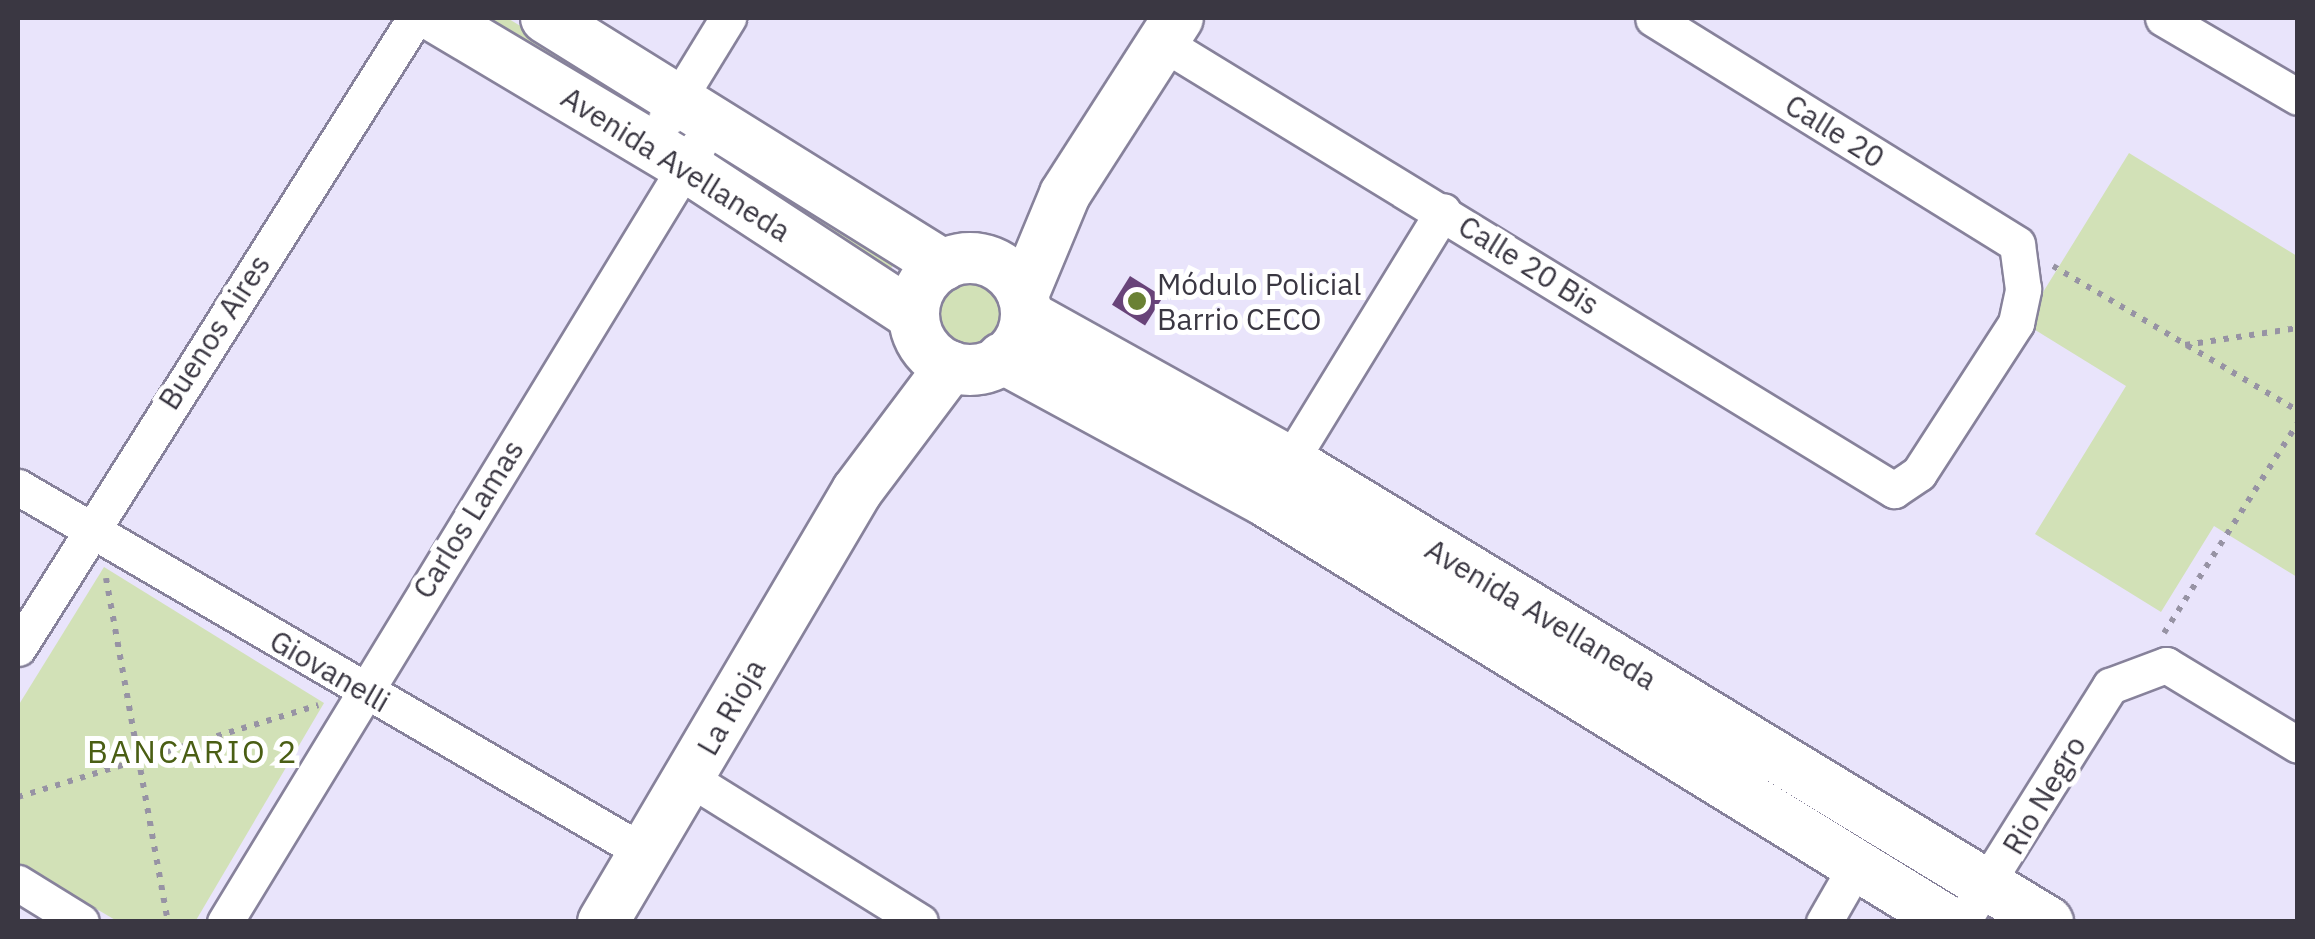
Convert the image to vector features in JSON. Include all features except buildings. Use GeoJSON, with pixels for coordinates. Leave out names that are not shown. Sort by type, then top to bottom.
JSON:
{"type":"FeatureCollection","features":[{"type":"Feature","properties":{"kind":"main road","name":"Avenida Avellaneda"},"geometry":{"type":"LineString","coordinates":[[437,18],[667,155],[914,322]]}},
{"type":"Feature","properties":{"kind":"main road","name":"Avenida Avellaneda"},"geometry":{"type":"LineString","coordinates":[[546,18],[963,263]]}},
{"type":"Feature","properties":{"kind":"main road"},"geometry":{"type":"LineString","coordinates":[[1064,194],[963,263],[922,283],[914,322],[927,350],[951,366],[977,370],[1002,358],[1026,305],[1064,194],[1170,30]]}},
{"type":"Feature","properties":{"kind":"main road"},"geometry":{"type":"LineString","coordinates":[[963,263],[1011,275],[1026,305]]}},
{"type":"Feature","properties":{"kind":"main road","name":"Avenida Avellaneda"},"geometry":{"type":"LineString","coordinates":[[1026,305],[1278,482],[1855,868],[1949,922]]}},
{"type":"Feature","properties":{"kind":"main road","name":"La Rioja"},"geometry":{"type":"LineString","coordinates":[[857,492],[914,322]]}},
{"type":"Feature","properties":{"kind":"main road","name":"Avenida Avellaneda"},"geometry":{"type":"LineString","coordinates":[[1002,358],[1278,482],[1976,904],[2048,922]]}},
{"type":"Feature","properties":{"kind":"main road","name":"La Rioja"},"geometry":{"type":"LineString","coordinates":[[604,922],[857,492],[951,366]]}},
{"type":"Feature","properties":{"kind":"street","name":"Buenos Aires"},"geometry":{"type":"LineString","coordinates":[[18,648],[88,529],[415,18]]}},
{"type":"Feature","properties":{"kind":"street","name":"Carlos Lamas"},"geometry":{"type":"LineString","coordinates":[[225,922],[697,108],[728,18]]}},
{"type":"Feature","properties":{"kind":"street","name":"Calle 20"},"geometry":{"type":"LineString","coordinates":[[1653,18],[2017,244]]}},
{"type":"Feature","properties":{"kind":"street"},"geometry":{"type":"LineString","coordinates":[[2162,18],[2298,97]]}},
{"type":"Feature","properties":{"kind":"street","name":"Calle 20 Bis"},"geometry":{"type":"LineString","coordinates":[[1170,30],[1443,211],[1894,490],[1919,473],[2016,323],[2023,289],[2017,244]]}},
{"type":"Feature","properties":{"kind":"street"},"geometry":{"type":"LineString","coordinates":[[1278,482],[1443,211]]}},
{"type":"Feature","properties":{"kind":"street","name":"Giovanelli"},"geometry":{"type":"LineString","coordinates":[[18,487],[645,854]]}},
{"type":"Feature","properties":{"kind":"street"},"geometry":{"type":"LineString","coordinates":[[2131,676],[2166,665],[2298,744]]}},
{"type":"Feature","properties":{"kind":"street","name":"Rio Negro"},"geometry":{"type":"LineString","coordinates":[[1976,904],[2110,686],[2131,676]]}},
{"type":"Feature","properties":{"kind":"street"},"geometry":{"type":"LineString","coordinates":[[690,778],[920,922]]}},
{"type":"Feature","properties":{"kind":"street"},"geometry":{"type":"LineString","coordinates":[[1824,922],[1855,868]]}},
{"type":"Feature","properties":{"kind":"street"},"geometry":{"type":"LineString","coordinates":[[18,883],[82,922]]}},
{"type":"Feature","properties":{"kind":"path"},"geometry":{"type":"LineString","coordinates":[[2017,244],[2298,411]]}},
{"type":"Feature","properties":{"kind":"path"},"geometry":{"type":"LineString","coordinates":[[2185,345],[2298,328]]}},
{"type":"Feature","properties":{"kind":"path"},"geometry":{"type":"LineString","coordinates":[[2131,676],[2175,618],[2298,423]]}},
{"type":"Feature","properties":{"kind":"path"},"geometry":{"type":"LineString","coordinates":[[104,567],[135,758],[168,922]]}},
{"type":"Feature","properties":{"kind":"path"},"geometry":{"type":"LineString","coordinates":[[18,797],[135,758],[324,704]]}},
{"type":"Feature","properties":{"kind":"green space"},"geometry":{"type":"Polygon","coordinates":[[[462,18],[507,18],[612,81],[600,102],[462,18]]]}},
{"type":"Feature","properties":{"kind":"green space"},"geometry":{"type":"Polygon","coordinates":[[[2129,153],[2297,256],[2297,577],[2214,526],[2161,612],[2035,534],[2126,386],[2024,323],[2129,153]]]}},
{"type":"Feature","properties":{"kind":"green space"},"geometry":{"type":"Polygon","coordinates":[[[736,159],[900,254],[888,273],[724,179],[736,159]]]}},
{"type":"Feature","properties":{"kind":"green space"},"geometry":{"type":"Polygon","coordinates":[[[960,280],[1002,288],[1015,331],[1005,343],[965,349],[930,335],[928,301],[960,280]]]}},
{"type":"Feature","properties":{"kind":"green space"},"geometry":{"type":"Polygon","coordinates":[[[104,567],[324,703],[195,922],[117,921],[18,863],[18,706],[104,567]]]}},
{"type":"Feature","properties":{"kind":"place","name":"Módulo Policial Barrio CECO"},"geometry":{"type":"Point","coordinates":[1137,301]}},
{"type":"Feature","properties":{"kind":"district","name":"BANCARIO 2"},"geometry":{"type":"Point","coordinates":[193,751]}}]}
